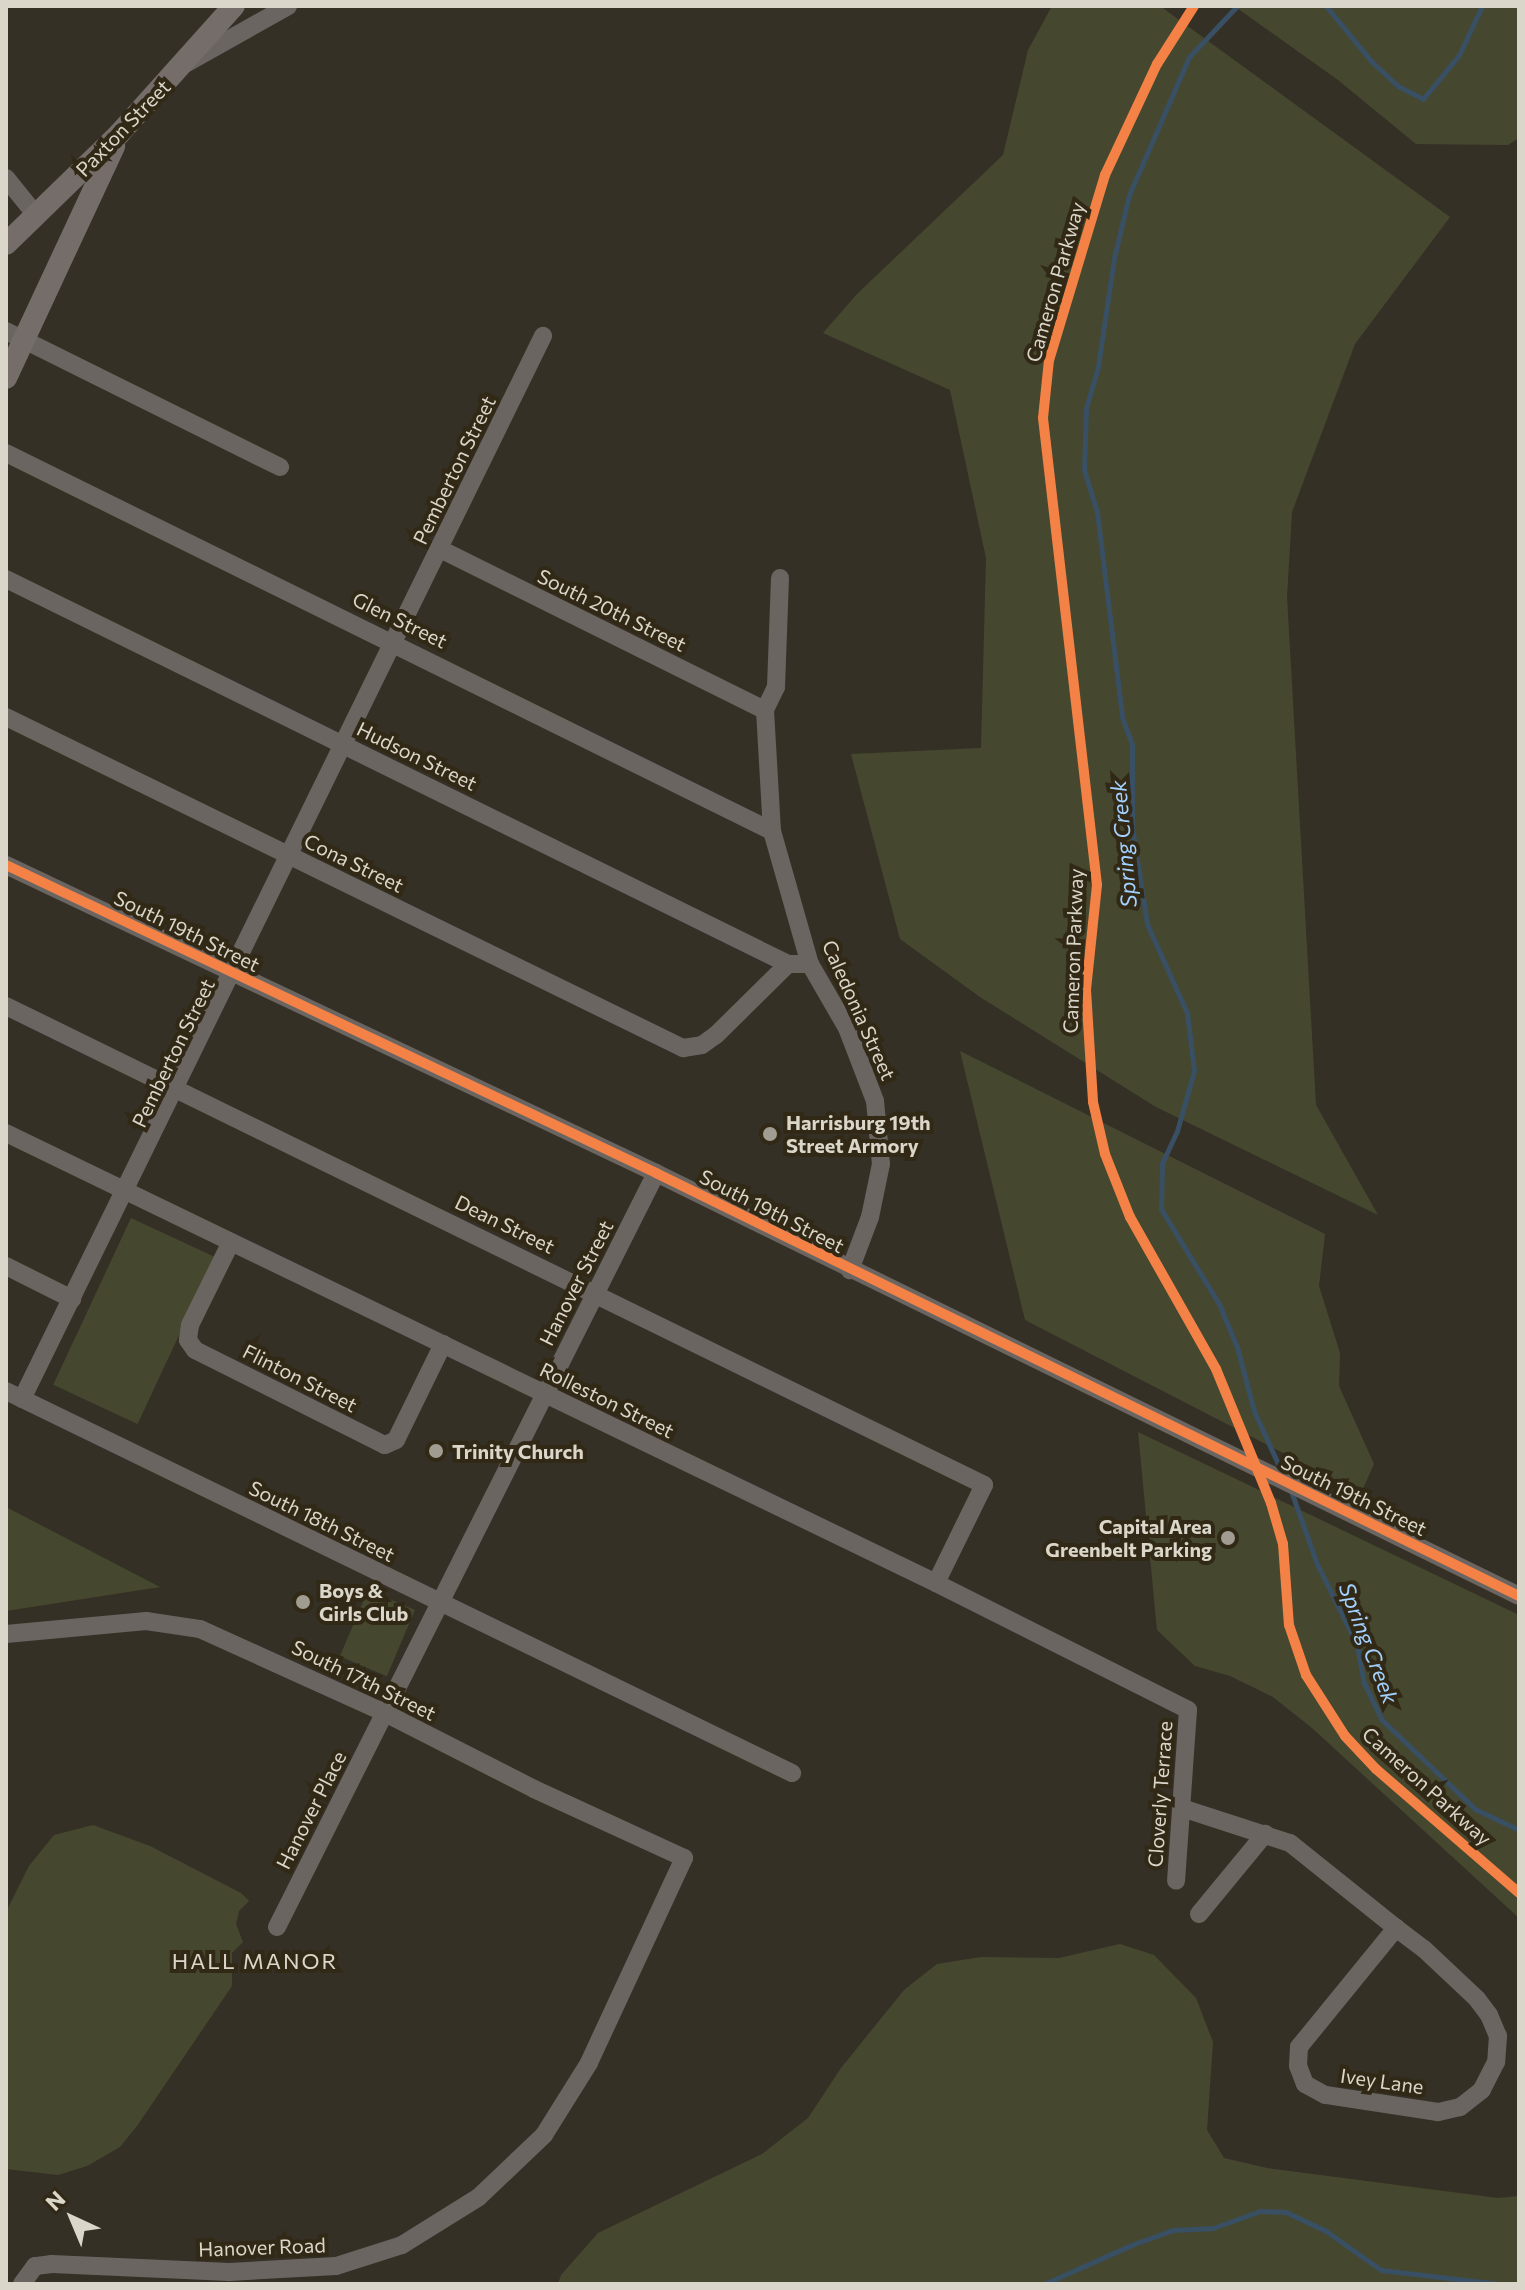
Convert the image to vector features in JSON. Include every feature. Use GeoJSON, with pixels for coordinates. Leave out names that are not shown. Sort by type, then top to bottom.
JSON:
{"type":"FeatureCollection","features":[{"type":"Feature","properties":{"kind":"main road","name":"Paxton Street"},"geometry":{"type":"LineString","coordinates":[[6,244],[119,134],[234,6]]}},
{"type":"Feature","properties":{"kind":"main road"},"geometry":{"type":"LineString","coordinates":[[6,378],[15,335],[119,134]]}},
{"type":"Feature","properties":{"kind":"street"},"geometry":{"type":"LineString","coordinates":[[181,66],[288,6]]}},
{"type":"Feature","properties":{"kind":"street"},"geometry":{"type":"LineString","coordinates":[[6,178],[36,215]]}},
{"type":"Feature","properties":{"kind":"street"},"geometry":{"type":"LineString","coordinates":[[15,335],[280,467]]}},
{"type":"Feature","properties":{"kind":"street","name":"Pemberton Street"},"geometry":{"type":"LineString","coordinates":[[14,1395],[72,1299],[543,336]]}},
{"type":"Feature","properties":{"kind":"street","name":"Glen Street"},"geometry":{"type":"LineString","coordinates":[[6,453],[772,831]]}},
{"type":"Feature","properties":{"kind":"street","name":"South 20th Street"},"geometry":{"type":"LineString","coordinates":[[440,549],[765,710]]}},
{"type":"Feature","properties":{"kind":"street","name":"Caledonia Street"},"geometry":{"type":"LineString","coordinates":[[780,578],[776,687],[765,710],[772,831],[810,964],[847,1028],[875,1101],[881,1164],[870,1217],[850,1270]]}},
{"type":"Feature","properties":{"kind":"street","name":"Hudson Street"},"geometry":{"type":"LineString","coordinates":[[6,579],[788,964],[810,964]]}},
{"type":"Feature","properties":{"kind":"street","name":"Cona Street"},"geometry":{"type":"LineString","coordinates":[[6,717],[683,1048],[702,1045],[716,1035],[788,964]]}},
{"type":"Feature","properties":{"kind":"street","name":"South 19th Street"},"geometry":{"type":"LineString","coordinates":[[6,865],[656,1173],[1519,1596]]}},
{"type":"Feature","properties":{"kind":"street","name":"Dean Street"},"geometry":{"type":"LineString","coordinates":[[6,1006],[984,1485],[936,1583]]}},
{"type":"Feature","properties":{"kind":"street","name":"Rolleston Street"},"geometry":{"type":"LineString","coordinates":[[6,1133],[936,1583],[1188,1710]]}},
{"type":"Feature","properties":{"kind":"street","name":"Hanover Street"},"geometry":{"type":"LineString","coordinates":[[385,1713],[656,1173]]}},
{"type":"Feature","properties":{"kind":"street","name":"Flinton Street"},"geometry":{"type":"LineString","coordinates":[[230,1244],[190,1325],[188,1340],[195,1350],[385,1445],[396,1440],[443,1344]]}},
{"type":"Feature","properties":{"kind":"street"},"geometry":{"type":"LineString","coordinates":[[6,1266],[72,1299]]}},
{"type":"Feature","properties":{"kind":"street","name":"South 18th Street"},"geometry":{"type":"LineString","coordinates":[[14,1395],[792,1773]]}},
{"type":"Feature","properties":{"kind":"street","name":"South 17th Street"},"geometry":{"type":"LineString","coordinates":[[6,1634],[146,1621],[200,1629],[385,1713],[534,1789],[684,1858]]}},
{"type":"Feature","properties":{"kind":"street","name":"Cloverly Terrace"},"geometry":{"type":"LineString","coordinates":[[1176,1881],[1188,1710]]}},
{"type":"Feature","properties":{"kind":"street","name":"Hanover Place"},"geometry":{"type":"LineString","coordinates":[[277,1927],[385,1713]]}},
{"type":"Feature","properties":{"kind":"street","name":"Ivey Lane"},"geometry":{"type":"LineString","coordinates":[[1182,1808],[1290,1843],[1424,1949],[1477,1999],[1489,2015],[1498,2036],[1496,2062],[1482,2090],[1460,2107],[1438,2112],[1325,2095],[1305,2084],[1298,2066],[1299,2047],[1396,1928]]}},
{"type":"Feature","properties":{"kind":"street"},"geometry":{"type":"LineString","coordinates":[[1199,1914],[1265,1834]]}},
{"type":"Feature","properties":{"kind":"street","name":"Hanover Road"},"geometry":{"type":"LineString","coordinates":[[22,2284],[35,2266],[52,2264],[229,2272],[336,2266],[402,2245],[479,2197],[544,2135],[589,2063],[684,1858]]}},
{"type":"Feature","properties":{"kind":"green space"},"geometry":{"type":"Polygon","coordinates":[[[1052,6],[1160,6],[1450,217],[1355,344],[1292,512],[1287,597],[1316,1105],[1378,1215],[1156,1107],[980,997],[900,939],[851,754],[981,748],[986,558],[950,390],[823,333],[857,294],[1003,155],[1028,50],[1052,6]]]}},
{"type":"Feature","properties":{"kind":"green space"},"geometry":{"type":"Polygon","coordinates":[[[1234,6],[1519,6],[1519,138],[1508,145],[1416,144],[1338,80],[1234,6]]]}},
{"type":"Feature","properties":{"kind":"green space"},"geometry":{"type":"Polygon","coordinates":[[[960,1051],[1325,1234],[1319,1286],[1340,1353],[1339,1386],[1374,1464],[1361,1493],[1025,1320],[960,1051]]]}},
{"type":"Feature","properties":{"kind":"green space"},"geometry":{"type":"Polygon","coordinates":[[[131,1218],[215,1257],[138,1424],[53,1385],[131,1218]]]}},
{"type":"Feature","properties":{"kind":"green space"},"geometry":{"type":"Polygon","coordinates":[[[1138,1432],[1519,1615],[1519,1918],[1312,1728],[1273,1697],[1230,1676],[1195,1666],[1157,1630],[1138,1432]]]}},
{"type":"Feature","properties":{"kind":"green space"},"geometry":{"type":"Polygon","coordinates":[[[6,1507],[160,1587],[6,1611],[6,1507]]]}},
{"type":"Feature","properties":{"kind":"green space"},"geometry":{"type":"Polygon","coordinates":[[[368,1590],[415,1610],[387,1676],[340,1656],[368,1590]]]}},
{"type":"Feature","properties":{"kind":"green space"},"geometry":{"type":"Polygon","coordinates":[[[93,1825],[150,1846],[241,1893],[249,1901],[239,1911],[236,1924],[243,1942],[232,1953],[232,1986],[120,2147],[87,2166],[58,2175],[6,2169],[6,1912],[29,1866],[54,1835],[93,1825]]]}},
{"type":"Feature","properties":{"kind":"green space"},"geometry":{"type":"Polygon","coordinates":[[[1120,1944],[1154,1955],[1196,1998],[1213,2042],[1207,2130],[1224,2158],[1267,2168],[1498,2198],[1519,2196],[1519,2284],[558,2284],[561,2275],[598,2233],[762,2154],[808,2118],[841,2068],[904,1990],[937,1964],[981,1957],[1059,1958],[1120,1944]]]}},
{"type":"Feature","properties":{"kind":"waterway","name":"Spring Creek"},"geometry":{"type":"LineString","coordinates":[[1237,6],[1189,57],[1129,195],[1114,258],[1098,367],[1086,408],[1084,470],[1097,512],[1122,717],[1132,745],[1132,827],[1147,924],[1187,1013],[1194,1071],[1177,1131],[1162,1163],[1161,1209],[1219,1304],[1237,1347],[1254,1411],[1283,1475]]}},
{"type":"Feature","properties":{"kind":"waterway","name":"Spring Creek"},"geometry":{"type":"LineString","coordinates":[[1326,6],[1371,61],[1398,86],[1423,99],[1459,55],[1482,6]]}},
{"type":"Feature","properties":{"kind":"waterway","name":"Spring Creek"},"geometry":{"type":"LineString","coordinates":[[1291,1491],[1317,1564],[1357,1645],[1364,1683],[1382,1720],[1475,1809],[1519,1830]]}},
{"type":"Feature","properties":{"kind":"waterway","name":"Spring Creek"},"geometry":{"type":"LineString","coordinates":[[1044,2284],[1173,2230],[1213,2228],[1260,2211],[1286,2212],[1326,2231],[1381,2270],[1499,2284]]}},
{"type":"Feature","properties":{"kind":"cycle path","name":"Cameron Parkway"},"geometry":{"type":"LineString","coordinates":[[1194,6],[1157,64],[1105,175],[1049,360],[1043,418],[1097,885],[1086,990],[1093,1102],[1105,1154],[1130,1217],[1216,1369],[1271,1503],[1283,1544],[1289,1625],[1306,1675],[1345,1736],[1376,1769],[1519,1893]]}},
{"type":"Feature","properties":{"kind":"cycle path"},"geometry":{"type":"LineString","coordinates":[[6,865],[656,1173],[1519,1596]]}},
{"type":"Feature","properties":{"kind":"place","name":"Harrisburg 19th Street Armory"},"geometry":{"type":"Point","coordinates":[770,1134]}},
{"type":"Feature","properties":{"kind":"place","name":"Trinity Church"},"geometry":{"type":"Point","coordinates":[436,1451]}},
{"type":"Feature","properties":{"kind":"place","name":"Capital Area Greenbelt Parking"},"geometry":{"type":"Point","coordinates":[1228,1538]}},
{"type":"Feature","properties":{"kind":"place","name":"Boys & Girls Club"},"geometry":{"type":"Point","coordinates":[303,1602]}},
{"type":"Feature","properties":{"kind":"district","name":"HALL MANOR"},"geometry":{"type":"Point","coordinates":[255,1961]}}]}
